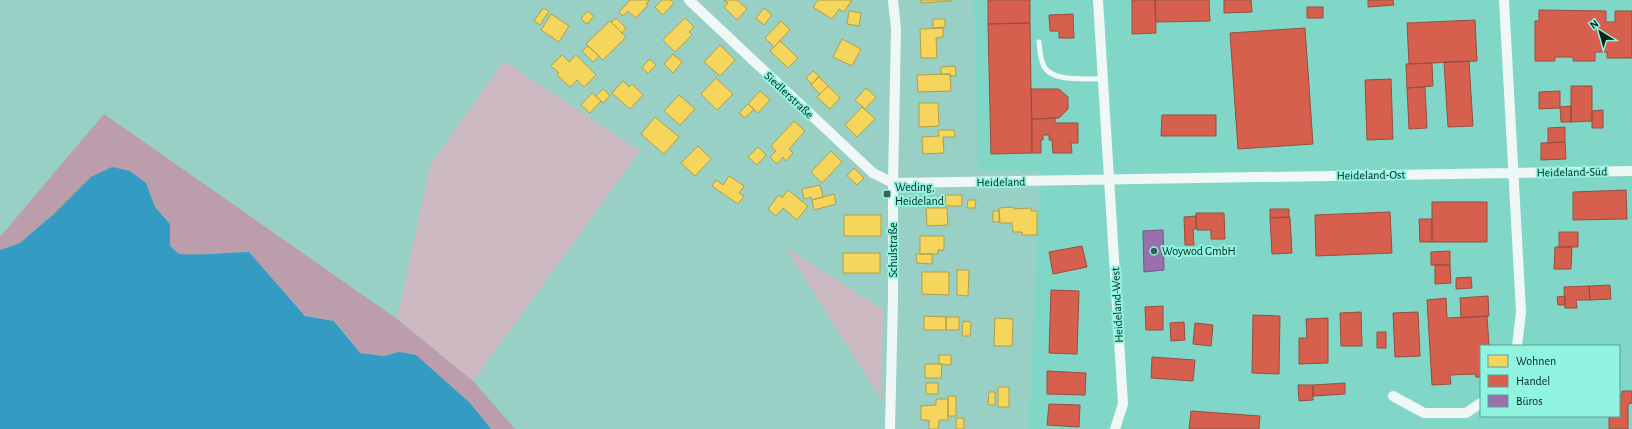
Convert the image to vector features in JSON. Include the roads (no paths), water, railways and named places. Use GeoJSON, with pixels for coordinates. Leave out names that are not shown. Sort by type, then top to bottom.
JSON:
{"type":"FeatureCollection","features":[{"type":"Feature","properties":{"kind":"street","name":"Siedlerstraße"},"geometry":{"type":"LineString","coordinates":[[689,0],[873,173],[893,183]]}},
{"type":"Feature","properties":{"kind":"street","name":"Schulstraße"},"geometry":{"type":"LineString","coordinates":[[890,429],[896,29],[893,0]]}},
{"type":"Feature","properties":{"kind":"street"},"geometry":{"type":"LineString","coordinates":[[1098,0],[1110,180]]}},
{"type":"Feature","properties":{"kind":"street"},"geometry":{"type":"LineString","coordinates":[[1504,0],[1521,312],[1517,345]]}},
{"type":"Feature","properties":{"kind":"street","name":"Heideland-Süd"},"geometry":{"type":"LineString","coordinates":[[1513,172],[1632,171]]}},
{"type":"Feature","properties":{"kind":"street","name":"Heideland-Ost"},"geometry":{"type":"LineString","coordinates":[[1228,178],[1513,172]]}},
{"type":"Feature","properties":{"kind":"street","name":"Heideland"},"geometry":{"type":"LineString","coordinates":[[893,183],[1228,178]]}},
{"type":"Feature","properties":{"kind":"street","name":"Heideland-West"},"geometry":{"type":"LineString","coordinates":[[1110,180],[1123,404],[1115,429]]}},
{"type":"Feature","properties":{"kind":"street"},"geometry":{"type":"LineString","coordinates":[[1393,396],[1424,413],[1466,413],[1480,404]]}},
{"type":"Feature","properties":{"kind":"lane"},"geometry":{"type":"LineString","coordinates":[[1039,42],[1043,65],[1051,74],[1061,78],[1103,78]]}},
{"type":"Feature","properties":{"kind":"water"},"geometry":{"type":"Polygon","coordinates":[[[112,167],[130,171],[146,183],[155,207],[170,224],[170,246],[179,254],[197,255],[249,252],[305,316],[334,321],[360,353],[384,356],[399,352],[416,355],[470,403],[491,429],[0,429],[0,250],[20,243],[55,213],[91,177],[112,167]]]}},
{"type":"Feature","properties":{"kind":"place","name":"Weding, Heideland"},"geometry":{"type":"Point","coordinates":[887,194]}},
{"type":"Feature","properties":{"kind":"place","name":"Woywod GmbH"},"geometry":{"type":"Point","coordinates":[1154,251]}}]}
